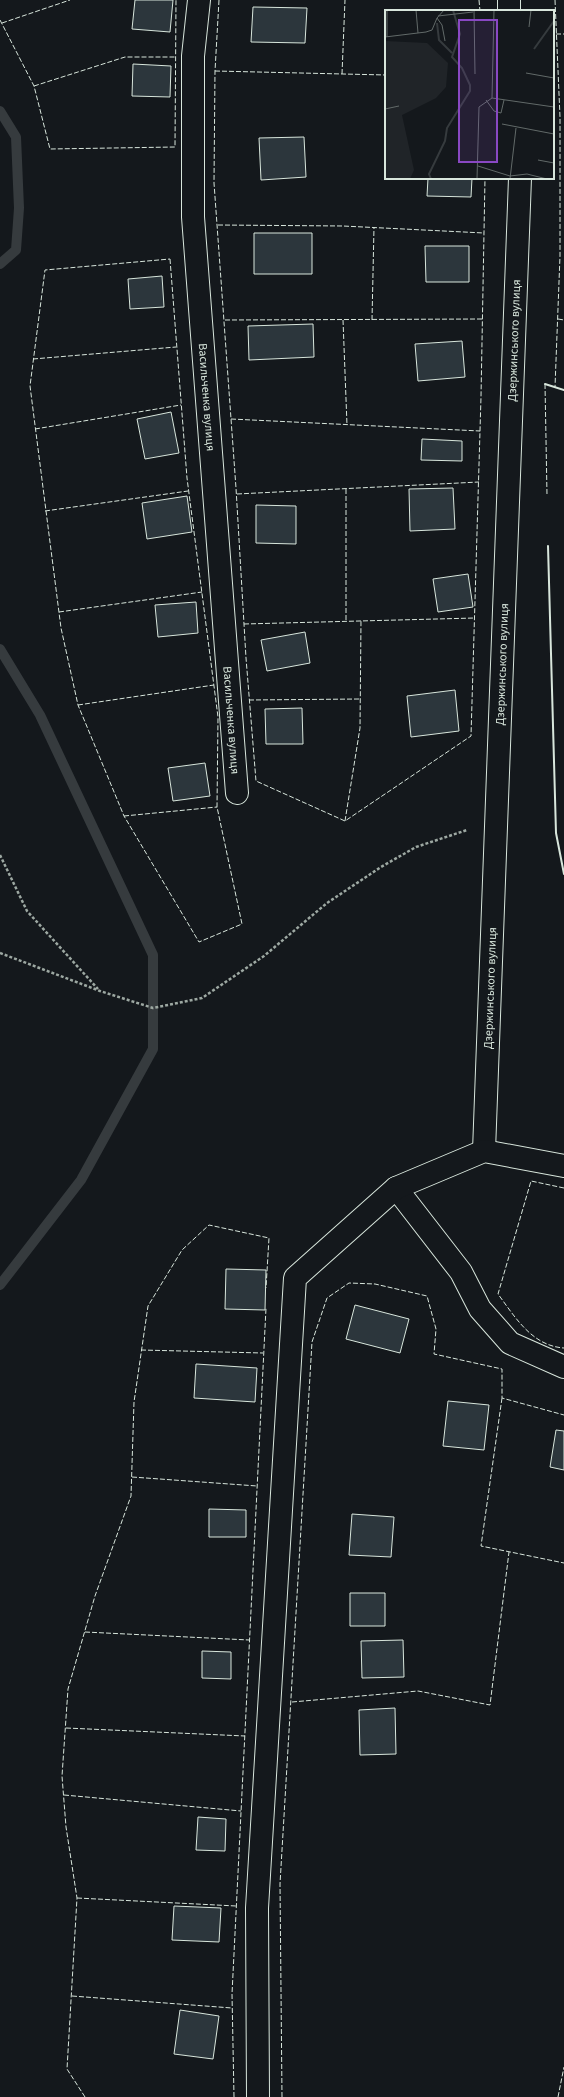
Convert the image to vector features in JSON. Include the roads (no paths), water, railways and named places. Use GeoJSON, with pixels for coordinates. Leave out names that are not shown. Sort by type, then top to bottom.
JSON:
{"type":"FeatureCollection","features":[{"type":"Feature","properties":{"kind":"street","name":"Васильченка вулиця"},"geometry":{"type":"LineString","coordinates":[[199,0],[193,56],[193,217],[237,793]]}},
{"type":"Feature","properties":{"kind":"street","name":"Дзержинського вулиця"},"geometry":{"type":"LineString","coordinates":[[484,1151],[520,179]]}},
{"type":"Feature","properties":{"kind":"street"},"geometry":{"type":"LineString","coordinates":[[258,2097],[257,1908],[295,1278],[396,1188],[484,1151],[564,1166]]}},
{"type":"Feature","properties":{"kind":"street"},"geometry":{"type":"LineString","coordinates":[[396,1188],[461,1272],[480,1309],[510,1343],[564,1367]]}},
{"type":"Feature","properties":{"kind":"waterway"},"geometry":{"type":"LineString","coordinates":[[0,111],[16,137],[19,208],[16,250],[0,264]]}},
{"type":"Feature","properties":{"kind":"waterway"},"geometry":{"type":"LineString","coordinates":[[0,649],[40,715],[153,955],[153,1049],[81,1180],[0,1285]]}}]}
